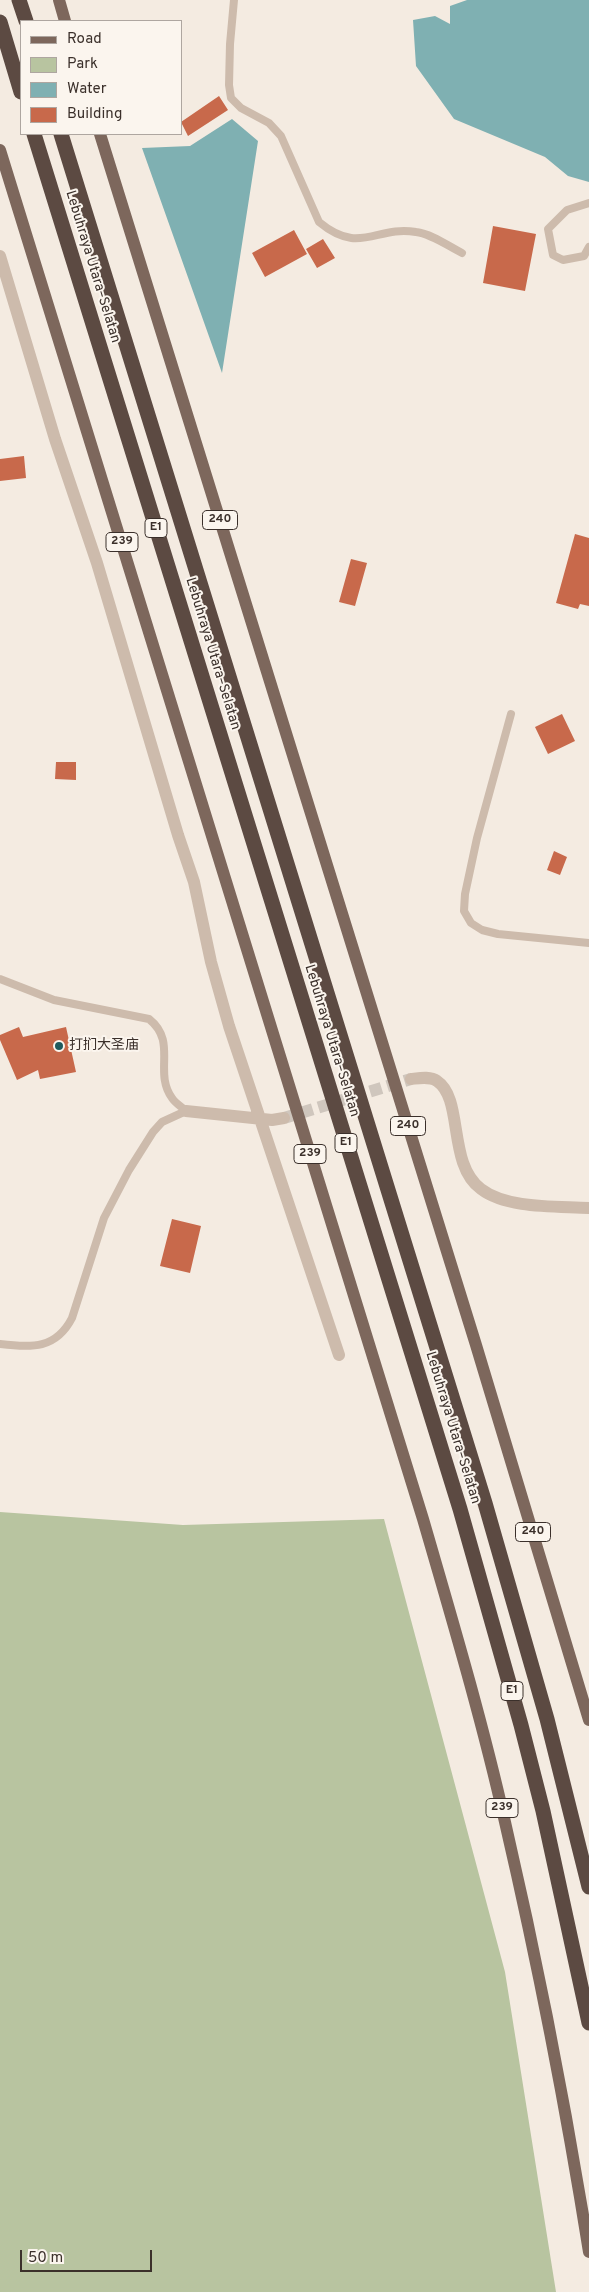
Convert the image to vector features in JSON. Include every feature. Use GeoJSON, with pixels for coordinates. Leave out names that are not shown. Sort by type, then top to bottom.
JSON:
{"type":"FeatureCollection","features":[{"type":"Feature","properties":{"kind":"highway"},"geometry":{"type":"LineString","coordinates":[[19,0],[26,20]]}},
{"type":"Feature","properties":{"kind":"highway"},"geometry":{"type":"LineString","coordinates":[[0,22],[20,89]]}},
{"type":"Feature","properties":{"kind":"highway","name":"Lebuhraya Utara–Selatan"},"geometry":{"type":"LineString","coordinates":[[34,135],[460,1509],[528,1754],[589,2023]]}},
{"type":"Feature","properties":{"kind":"highway","name":"Lebuhraya Utara–Selatan"},"geometry":{"type":"LineString","coordinates":[[61,135],[488,1512],[547,1718],[589,1888]]}},
{"type":"Feature","properties":{"kind":"main road"},"geometry":{"type":"LineString","coordinates":[[59,0],[66,20]]}},
{"type":"Feature","properties":{"kind":"main road","name":"240"},"geometry":{"type":"LineString","coordinates":[[100,135],[484,1373],[589,1720]]}},
{"type":"Feature","properties":{"kind":"main road","name":"239"},"geometry":{"type":"LineString","coordinates":[[0,150],[390,1410],[461,1650],[505,1820],[575,2166],[589,2252]]}},
{"type":"Feature","properties":{"kind":"street"},"geometry":{"type":"LineString","coordinates":[[0,256],[194,882],[211,962],[259,1119],[339,1355]]}},
{"type":"Feature","properties":{"kind":"street"},"geometry":{"type":"LineString","coordinates":[[411,1079],[436,1080],[443,1086],[450,1101],[461,1159],[468,1175],[479,1188],[505,1201],[589,1208]]}},
{"type":"Feature","properties":{"kind":"street"},"geometry":{"type":"LineString","coordinates":[[186,1111],[259,1119],[284,1118]]}},
{"type":"Feature","properties":{"kind":"lane"},"geometry":{"type":"LineString","coordinates":[[234,0],[230,52],[229,85],[231,98],[241,108],[269,123],[281,136],[319,222],[330,231],[345,238],[363,240],[400,231],[417,232],[462,253]]}},
{"type":"Feature","properties":{"kind":"lane"},"geometry":{"type":"LineString","coordinates":[[589,203],[567,210],[548,229],[553,255],[563,260],[584,256],[589,247]]}},
{"type":"Feature","properties":{"kind":"lane"},"geometry":{"type":"LineString","coordinates":[[511,714],[477,838],[465,894],[464,911],[470,923],[482,930],[498,934],[589,943]]}},
{"type":"Feature","properties":{"kind":"lane"},"geometry":{"type":"LineString","coordinates":[[0,979],[54,1000],[92,1009],[135,1014],[149,1019],[159,1027],[163,1036],[165,1069],[169,1091],[172,1098],[186,1111],[162,1122],[153,1132],[129,1170],[104,1218],[72,1318],[65,1331],[54,1340],[38,1345],[18,1346],[0,1344]]}},
{"type":"Feature","properties":{"kind":"green space"},"geometry":{"type":"Polygon","coordinates":[[[0,1512],[183,1525],[384,1519],[505,1972],[556,2292],[0,2292],[0,1512]]]}},
{"type":"Feature","properties":{"kind":"water"},"geometry":{"type":"Polygon","coordinates":[[[467,0],[589,0],[589,182],[568,176],[545,157],[454,119],[416,66],[413,20],[435,16],[450,24],[450,6],[467,0]]]}},
{"type":"Feature","properties":{"kind":"water"},"geometry":{"type":"Polygon","coordinates":[[[232,119],[258,141],[222,373],[142,148],[190,146],[232,119]]]}},
{"type":"Feature","properties":{"kind":"building"},"geometry":{"type":"Polygon","coordinates":[[[219,96],[228,110],[188,136],[182,121],[219,96]]]}},
{"type":"Feature","properties":{"kind":"building"},"geometry":{"type":"Polygon","coordinates":[[[493,226],[536,234],[525,291],[483,283],[493,226]]]}},
{"type":"Feature","properties":{"kind":"building"},"geometry":{"type":"Polygon","coordinates":[[[294,230],[307,254],[265,277],[252,253],[294,230]]]}},
{"type":"Feature","properties":{"kind":"building"},"geometry":{"type":"Polygon","coordinates":[[[323,239],[335,258],[317,268],[306,249],[323,239]]]}},
{"type":"Feature","properties":{"kind":"building"},"geometry":{"type":"Polygon","coordinates":[[[24,456],[26,478],[0,481],[0,459],[24,456]]]}},
{"type":"Feature","properties":{"kind":"building"},"geometry":{"type":"Polygon","coordinates":[[[575,534],[589,538],[589,606],[580,604],[578,609],[556,603],[575,534]]]}},
{"type":"Feature","properties":{"kind":"building"},"geometry":{"type":"Polygon","coordinates":[[[351,559],[367,563],[355,606],[339,602],[351,559]]]}},
{"type":"Feature","properties":{"kind":"building"},"geometry":{"type":"Polygon","coordinates":[[[562,714],[575,741],[548,754],[535,727],[562,714]]]}},
{"type":"Feature","properties":{"kind":"building"},"geometry":{"type":"Polygon","coordinates":[[[56,762],[76,762],[76,780],[55,779],[56,762]]]}},
{"type":"Feature","properties":{"kind":"building"},"geometry":{"type":"Polygon","coordinates":[[[554,851],[567,857],[560,875],[547,870],[554,851]]]}},
{"type":"Feature","properties":{"kind":"building"},"geometry":{"type":"Polygon","coordinates":[[[19,1027],[23,1037],[66,1027],[76,1072],[40,1079],[38,1070],[17,1080],[0,1040],[0,1035],[19,1027]]]}},
{"type":"Feature","properties":{"kind":"building"},"geometry":{"type":"Polygon","coordinates":[[[172,1219],[201,1226],[190,1273],[160,1266],[172,1219]]]}},
{"type":"Feature","properties":{"kind":"tunnel"},"geometry":{"type":"LineString","coordinates":[[284,1118],[411,1079]]}},
{"type":"Feature","properties":{"kind":"place","name":"打扪大圣庙"},"geometry":{"type":"Point","coordinates":[59,1046]}}]}
